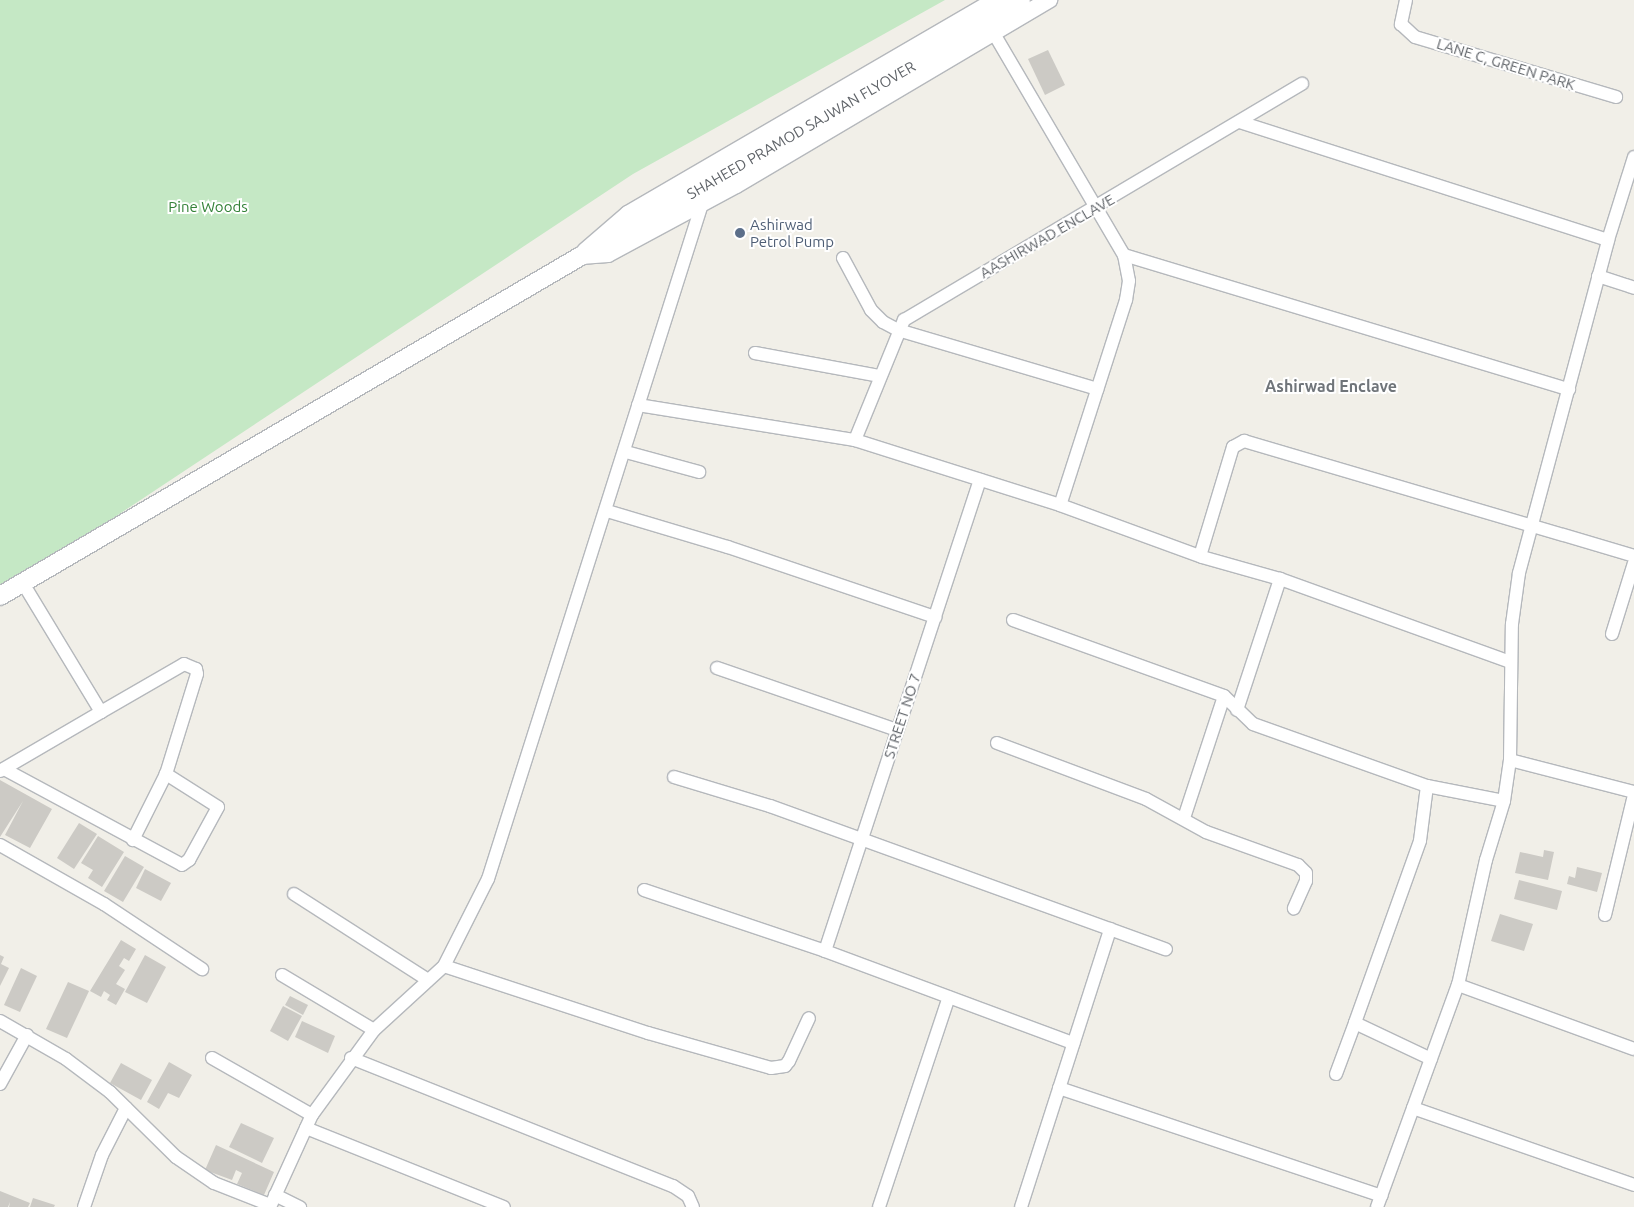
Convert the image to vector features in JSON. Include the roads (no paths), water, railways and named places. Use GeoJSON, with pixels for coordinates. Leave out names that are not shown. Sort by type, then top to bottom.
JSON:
{"type":"FeatureCollection","features":[{"type":"Feature","properties":{"kind":"main road","name":"SHAHEED PRAMOD SAJWAN FLYOVER"},"geometry":{"type":"LineString","coordinates":[[0,596],[580,256],[728,174],[1021,0]]}},
{"type":"Feature","properties":{"kind":"street"},"geometry":{"type":"LineString","coordinates":[[580,256],[597,238],[628,214],[996,0]]}},
{"type":"Feature","properties":{"kind":"street"},"geometry":{"type":"LineString","coordinates":[[580,256],[608,254],[702,204],[1049,0]]}},
{"type":"Feature","properties":{"kind":"street","name":"LANE C, GREEN PARK"},"geometry":{"type":"LineString","coordinates":[[1406,0],[1401,24],[1415,37],[1616,97]]}},
{"type":"Feature","properties":{"kind":"street"},"geometry":{"type":"LineString","coordinates":[[993,32],[1095,209],[1124,255],[1129,281],[1126,300],[1060,505]]}},
{"type":"Feature","properties":{"kind":"street","name":"AASHIRWAD ENCLAVE"},"geometry":{"type":"LineString","coordinates":[[855,440],[898,330],[913,313],[1095,209],[1302,84]]}},
{"type":"Feature","properties":{"kind":"street"},"geometry":{"type":"LineString","coordinates":[[1240,122],[1608,240]]}},
{"type":"Feature","properties":{"kind":"street"},"geometry":{"type":"LineString","coordinates":[[1059,1088],[1379,1202],[1458,985],[1486,860],[1504,801],[1510,760],[1511,662],[1515,596],[1530,523],[1569,389],[1608,240],[1633,165]]}},
{"type":"Feature","properties":{"kind":"street"},"geometry":{"type":"LineString","coordinates":[[272,1202],[312,1115],[374,1030],[444,966],[488,879],[626,452],[667,304],[702,204]]}},
{"type":"Feature","properties":{"kind":"street"},"geometry":{"type":"LineString","coordinates":[[1124,255],[1569,389]]}},
{"type":"Feature","properties":{"kind":"street"},"geometry":{"type":"LineString","coordinates":[[843,258],[870,310],[883,322],[898,330],[1097,389]]}},
{"type":"Feature","properties":{"kind":"street"},"geometry":{"type":"LineString","coordinates":[[1598,276],[1634,288]]}},
{"type":"Feature","properties":{"kind":"street"},"geometry":{"type":"LineString","coordinates":[[755,353],[879,376]]}},
{"type":"Feature","properties":{"kind":"street"},"geometry":{"type":"LineString","coordinates":[[638,405],[855,440],[1060,505],[1200,556],[1280,579],[1511,662]]}},
{"type":"Feature","properties":{"kind":"street"},"geometry":{"type":"LineString","coordinates":[[1200,556],[1233,447],[1244,441],[1530,523],[1634,556]]}},
{"type":"Feature","properties":{"kind":"street"},"geometry":{"type":"LineString","coordinates":[[626,452],[699,472]]}},
{"type":"Feature","properties":{"kind":"street","name":"STREET NO 7"},"geometry":{"type":"LineString","coordinates":[[824,952],[980,480]]}},
{"type":"Feature","properties":{"kind":"street"},"geometry":{"type":"LineString","coordinates":[[607,511],[728,547],[935,617]]}},
{"type":"Feature","properties":{"kind":"street"},"geometry":{"type":"LineString","coordinates":[[1612,634],[1634,563]]}},
{"type":"Feature","properties":{"kind":"street"},"geometry":{"type":"LineString","coordinates":[[1237,710],[1280,579]]}},
{"type":"Feature","properties":{"kind":"street"},"geometry":{"type":"LineString","coordinates":[[23,583],[101,712]]}},
{"type":"Feature","properties":{"kind":"street"},"geometry":{"type":"LineString","coordinates":[[1013,620],[1224,696],[1253,724],[1427,786],[1504,801]]}},
{"type":"Feature","properties":{"kind":"street"},"geometry":{"type":"LineString","coordinates":[[2,770],[184,664],[196,669],[198,674],[166,774],[134,840]]}},
{"type":"Feature","properties":{"kind":"street"},"geometry":{"type":"LineString","coordinates":[[718,668],[898,730]]}},
{"type":"Feature","properties":{"kind":"street"},"geometry":{"type":"LineString","coordinates":[[1184,818],[1224,696]]}},
{"type":"Feature","properties":{"kind":"street"},"geometry":{"type":"LineString","coordinates":[[997,743],[1146,799],[1184,818],[1206,832],[1303,868],[1306,881],[1294,908]]}},
{"type":"Feature","properties":{"kind":"street"},"geometry":{"type":"LineString","coordinates":[[1510,760],[1634,794],[1605,915]]}},
{"type":"Feature","properties":{"kind":"street"},"geometry":{"type":"LineString","coordinates":[[2,770],[182,865],[190,860],[218,812],[216,803],[166,774]]}},
{"type":"Feature","properties":{"kind":"street"},"geometry":{"type":"LineString","coordinates":[[674,777],[770,806],[861,841],[1166,949]]}},
{"type":"Feature","properties":{"kind":"street"},"geometry":{"type":"LineString","coordinates":[[1336,1074],[1420,841],[1427,786]]}},
{"type":"Feature","properties":{"kind":"street"},"geometry":{"type":"LineString","coordinates":[[0,845],[104,904],[202,969]]}},
{"type":"Feature","properties":{"kind":"street"},"geometry":{"type":"LineString","coordinates":[[644,890],[824,952],[1073,1043]]}},
{"type":"Feature","properties":{"kind":"street"},"geometry":{"type":"LineString","coordinates":[[294,894],[428,980]]}},
{"type":"Feature","properties":{"kind":"street"},"geometry":{"type":"LineString","coordinates":[[1023,1207],[1110,929]]}},
{"type":"Feature","properties":{"kind":"street"},"geometry":{"type":"LineString","coordinates":[[444,966],[648,1033],[771,1068],[785,1066],[789,1061],[809,1018]]}},
{"type":"Feature","properties":{"kind":"street"},"geometry":{"type":"LineString","coordinates":[[282,975],[374,1030]]}},
{"type":"Feature","properties":{"kind":"street"},"geometry":{"type":"LineString","coordinates":[[1458,985],[1634,1048]]}},
{"type":"Feature","properties":{"kind":"street"},"geometry":{"type":"LineString","coordinates":[[880,1207],[949,997]]}},
{"type":"Feature","properties":{"kind":"street"},"geometry":{"type":"LineString","coordinates":[[0,1021],[66,1059],[126,1108],[176,1157],[214,1183],[272,1202],[300,1207]]}},
{"type":"Feature","properties":{"kind":"street"},"geometry":{"type":"LineString","coordinates":[[1355,1023],[1431,1059]]}},
{"type":"Feature","properties":{"kind":"street"},"geometry":{"type":"LineString","coordinates":[[0,1084],[27,1035]]}},
{"type":"Feature","properties":{"kind":"street"},"geometry":{"type":"LineString","coordinates":[[212,1058],[312,1115]]}},
{"type":"Feature","properties":{"kind":"street"},"geometry":{"type":"LineString","coordinates":[[352,1058],[673,1186],[688,1196],[693,1207]]}},
{"type":"Feature","properties":{"kind":"street"},"geometry":{"type":"LineString","coordinates":[[84,1207],[102,1155],[126,1108]]}},
{"type":"Feature","properties":{"kind":"street"},"geometry":{"type":"LineString","coordinates":[[1413,1108],[1634,1185]]}},
{"type":"Feature","properties":{"kind":"street"},"geometry":{"type":"LineString","coordinates":[[306,1128],[504,1207]]}},
{"type":"Feature","properties":{"kind":"place","name":"Ashirwad Petrol Pump"},"geometry":{"type":"Point","coordinates":[740,233]}},
{"type":"Feature","properties":{"kind":"district","name":"Ashirwad Enclave"},"geometry":{"type":"Point","coordinates":[1331,386]}},
{"type":"Feature","properties":{"kind":"park label","name":"Pine Woods"},"geometry":{"type":"Point","coordinates":[208,207]}}]}
